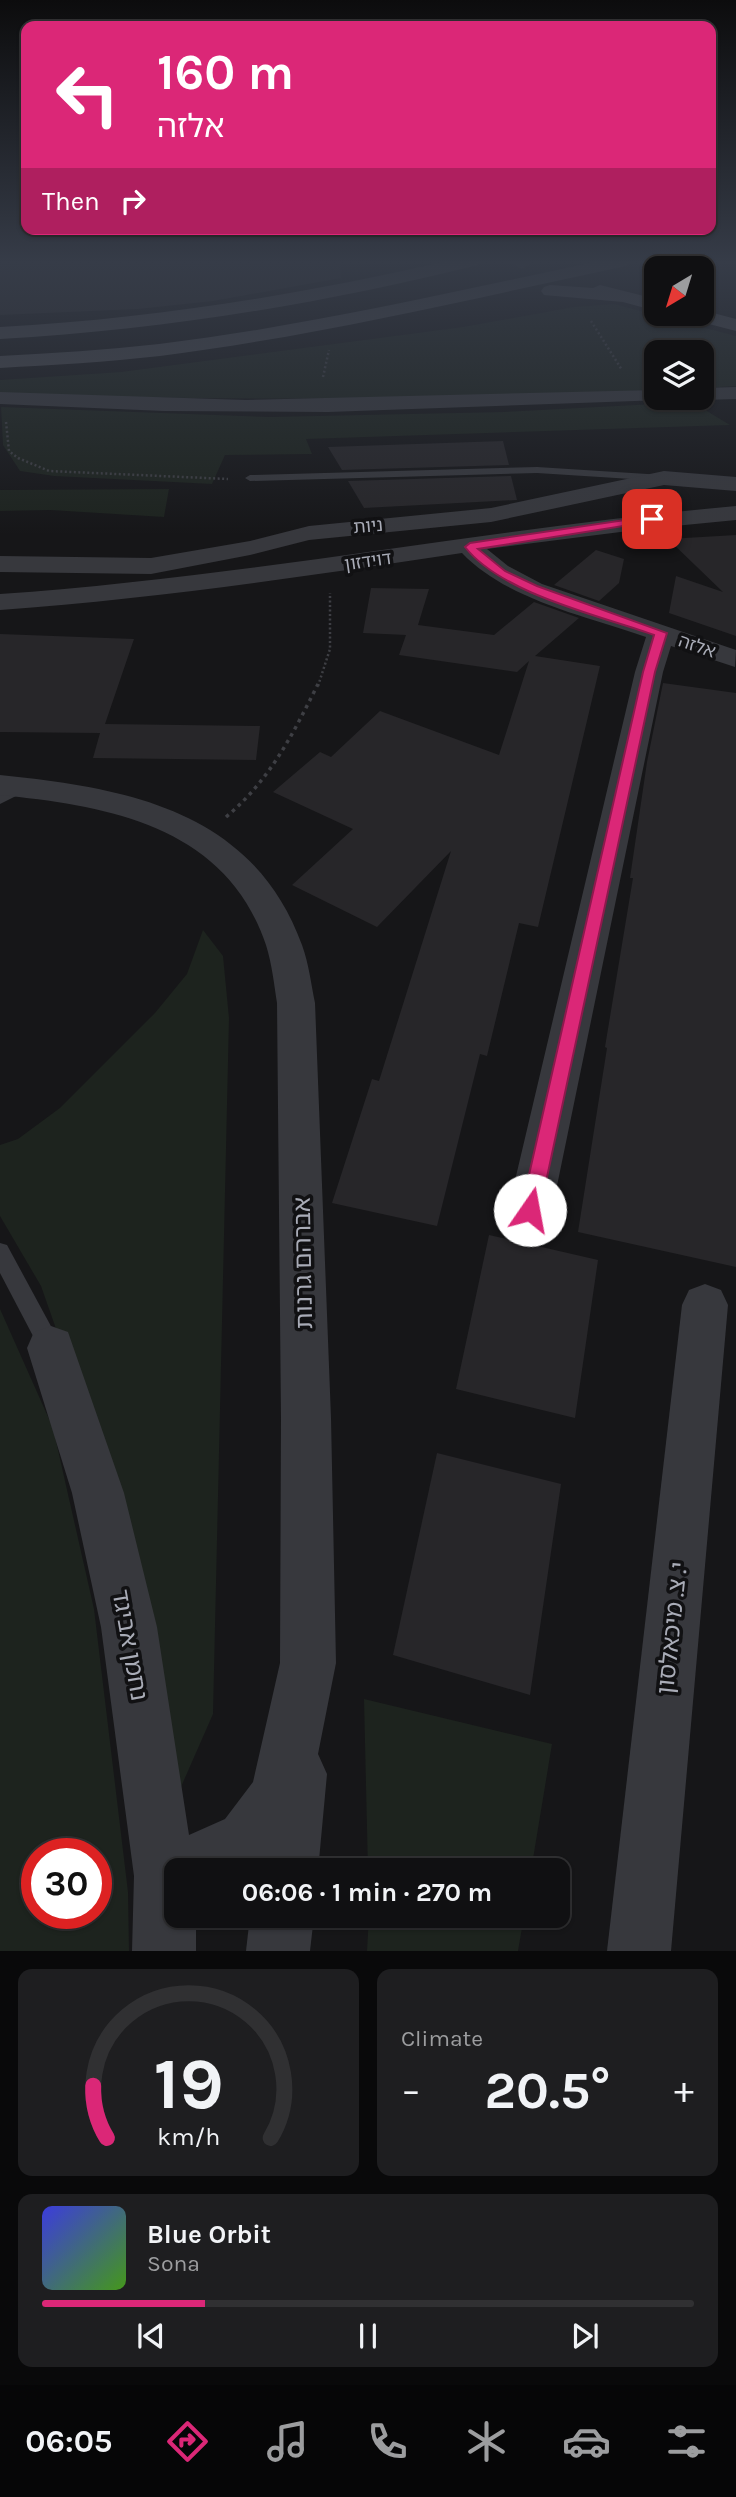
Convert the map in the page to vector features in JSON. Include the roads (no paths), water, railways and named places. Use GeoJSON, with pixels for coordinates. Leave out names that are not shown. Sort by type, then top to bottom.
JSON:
{"type":"FeatureCollection","features":[{"type":"Feature","properties":{"kind":"main road"},"geometry":{"type":"LineString","coordinates":[[0,362],[132,352]]}},
{"type":"Feature","properties":{"kind":"street"},"geometry":{"type":"LineString","coordinates":[[714,394],[736,393]]}},
{"type":"Feature","properties":{"kind":"street"},"geometry":{"type":"LineString","coordinates":[[7,399],[131,404],[318,405],[644,396]]}},
{"type":"Feature","properties":{"kind":"street","name":"ניות"},"geometry":{"type":"LineString","coordinates":[[0,564],[151,566],[250,548],[309,533],[491,515],[664,478],[736,484]]}},
{"type":"Feature","properties":{"kind":"street","name":"דוידזון"},"geometry":{"type":"LineString","coordinates":[[0,602],[156,591],[652,519],[736,513]]}},
{"type":"Feature","properties":{"kind":"street","name":"אלזה"},"geometry":{"type":"LineString","coordinates":[[470,547],[482,560],[501,573],[533,589],[735,659]]}},
{"type":"Feature","properties":{"kind":"street"},"geometry":{"type":"LineString","coordinates":[[530,1210],[649,672],[661,633]]}},
{"type":"Feature","properties":{"kind":"street","name":"אברהם גרנות"},"geometry":{"type":"LineString","coordinates":[[8,790],[88,795],[136,806],[180,823],[201,837],[242,872],[264,902],[283,943],[296,1003],[306,1418],[308,1663],[280,1795],[247,1841],[207,1858]]}},
{"type":"Feature","properties":{"kind":"street","name":"י. צ. מיכאלסון"},"geometry":{"type":"LineString","coordinates":[[639,1951],[705,1306]]}},
{"type":"Feature","properties":{"kind":"street","name":"נחמן אביגד"},"geometry":{"type":"LineString","coordinates":[[51,1348],[98,1493],[130,1627],[164,1869]]}},
{"type":"Feature","properties":{"kind":"street"},"geometry":{"type":"LineString","coordinates":[[288,1858],[308,1663]]}},
{"type":"Feature","properties":{"kind":"street","name":"נחמן אביגד"},"geometry":{"type":"LineString","coordinates":[[164,1928],[164,1951]]}},
{"type":"Feature","properties":{"kind":"street"},"geometry":{"type":"LineString","coordinates":[[278,1951],[281,1928]]}},
{"type":"Feature","properties":{"kind":"lane"},"geometry":{"type":"LineString","coordinates":[[250,478],[537,470],[664,478]]}},
{"type":"Feature","properties":{"kind":"lane"},"geometry":{"type":"LineString","coordinates":[[0,1252],[51,1348]]}}]}
